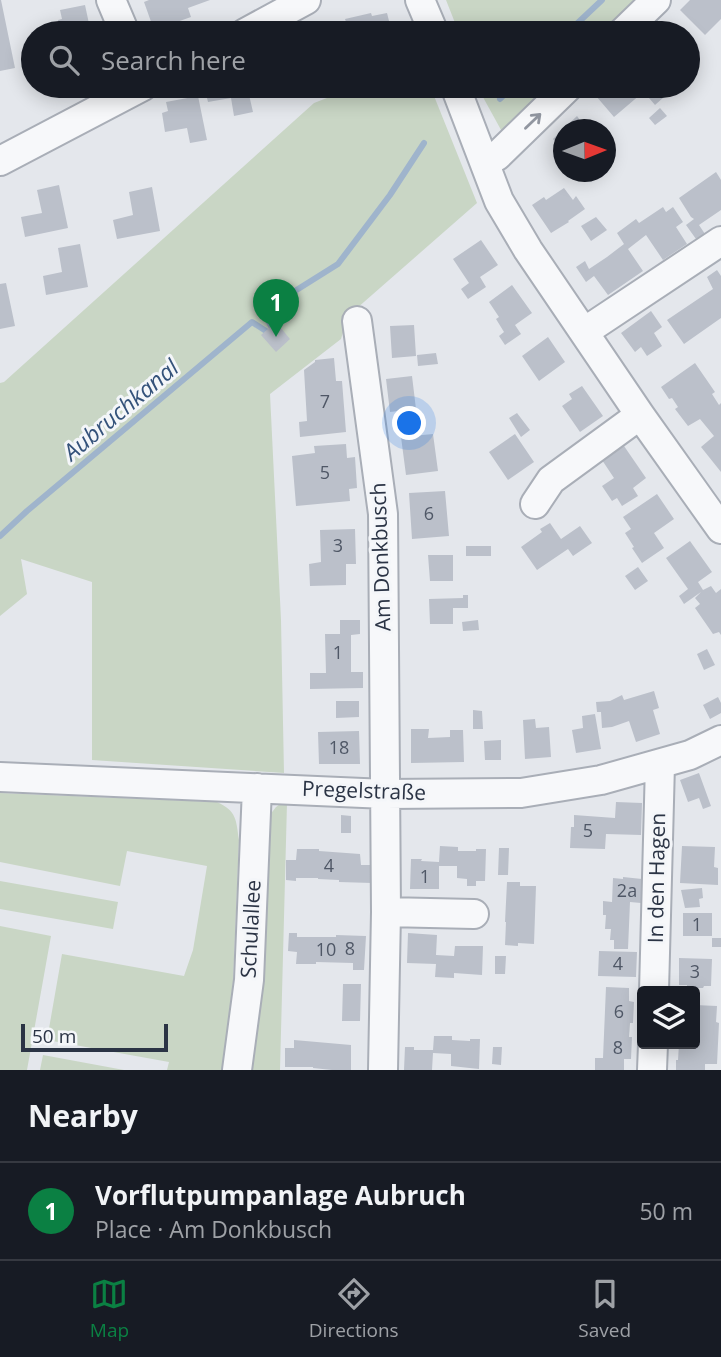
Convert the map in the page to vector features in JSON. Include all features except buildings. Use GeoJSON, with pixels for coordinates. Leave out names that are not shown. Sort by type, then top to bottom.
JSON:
{"type":"FeatureCollection","features":[{"type":"Feature","properties":{"kind":"street"},"geometry":{"type":"LineString","coordinates":[[111,0],[120,21]]}},
{"type":"Feature","properties":{"kind":"street"},"geometry":{"type":"LineString","coordinates":[[267,21],[306,0]]}},
{"type":"Feature","properties":{"kind":"street"},"geometry":{"type":"LineString","coordinates":[[421,0],[429,21]]}},
{"type":"Feature","properties":{"kind":"street"},"geometry":{"type":"LineString","coordinates":[[634,21],[656,0]]}},
{"type":"Feature","properties":{"kind":"street"},"geometry":{"type":"LineString","coordinates":[[0,161],[121,98]]}},
{"type":"Feature","properties":{"kind":"street"},"geometry":{"type":"LineString","coordinates":[[460,98],[499,201],[528,250],[639,415],[721,529]]}},
{"type":"Feature","properties":{"kind":"street"},"geometry":{"type":"LineString","coordinates":[[484,162],[498,156],[557,98]]}},
{"type":"Feature","properties":{"kind":"street"},"geometry":{"type":"LineString","coordinates":[[584,332],[721,241]]}},
{"type":"Feature","properties":{"kind":"street","name":"Am Donkbusch"},"geometry":{"type":"LineString","coordinates":[[357,321],[383,514],[386,794],[383,1070]]}},
{"type":"Feature","properties":{"kind":"street"},"geometry":{"type":"LineString","coordinates":[[535,504],[551,480],[639,415]]}},
{"type":"Feature","properties":{"kind":"street","name":"Pregelstraße"},"geometry":{"type":"LineString","coordinates":[[0,777],[386,794],[521,793],[601,780],[690,755],[721,740]]}},
{"type":"Feature","properties":{"kind":"street","name":"In den Hagen"},"geometry":{"type":"LineString","coordinates":[[654,986],[660,764]]}},
{"type":"Feature","properties":{"kind":"street","name":"Schulallee"},"geometry":{"type":"LineString","coordinates":[[237,1070],[249,980],[257,788]]}},
{"type":"Feature","properties":{"kind":"street"},"geometry":{"type":"LineString","coordinates":[[386,912],[474,914]]}},
{"type":"Feature","properties":{"kind":"street"},"geometry":{"type":"LineString","coordinates":[[652,1070],[653,1049]]}},
{"type":"Feature","properties":{"kind":"green space"},"geometry":{"type":"Polygon","coordinates":[[[446,0],[667,0],[647,21],[454,21],[446,0]]]}},
{"type":"Feature","properties":{"kind":"green space"},"geometry":{"type":"Polygon","coordinates":[[[327,98],[435,98],[477,203],[348,316],[341,339],[270,394],[281,620],[284,773],[92,760],[92,582],[21,559],[27,594],[0,616],[0,383],[314,103],[327,98]]]}},
{"type":"Feature","properties":{"kind":"green space"},"geometry":{"type":"Polygon","coordinates":[[[484,98],[573,98],[516,157],[484,98]]]}},
{"type":"Feature","properties":{"kind":"green space"},"geometry":{"type":"Polygon","coordinates":[[[0,793],[217,802],[232,813],[239,840],[233,982],[222,1070],[167,1070],[169,1062],[47,1040],[62,954],[184,976],[193,950],[207,866],[127,851],[120,886],[0,862],[0,793]]]}},
{"type":"Feature","properties":{"kind":"green space"},"geometry":{"type":"Polygon","coordinates":[[[283,802],[287,803],[280,1070],[252,1070],[261,996],[269,816],[283,802]]]}},
{"type":"Feature","properties":{"kind":"green space"},"geometry":{"type":"Polygon","coordinates":[[[0,881],[118,902],[113,929],[0,909],[0,881]]]}},
{"type":"Feature","properties":{"kind":"green space"},"geometry":{"type":"Polygon","coordinates":[[[0,926],[51,936],[27,1070],[0,1070],[0,926]]]}},
{"type":"Feature","properties":{"kind":"green space"},"geometry":{"type":"Polygon","coordinates":[[[43,1055],[124,1070],[40,1070],[43,1055]]]}},
{"type":"Feature","properties":{"kind":"waterway","name":"Aubruchkanal"},"geometry":{"type":"LineString","coordinates":[[580,21],[602,0]]}},
{"type":"Feature","properties":{"kind":"waterway","name":"Aubruchkanal"},"geometry":{"type":"LineString","coordinates":[[271,326],[263,311],[338,264],[390,195],[424,143]]}},
{"type":"Feature","properties":{"kind":"waterway","name":"Aubruchkanal"},"geometry":{"type":"LineString","coordinates":[[0,536],[252,322],[266,331]]}},
{"type":"Feature","properties":{"kind":"place","name":"Vorflutpumpanlage Aubruch"},"geometry":{"type":"Point","coordinates":[276,337]}}]}
